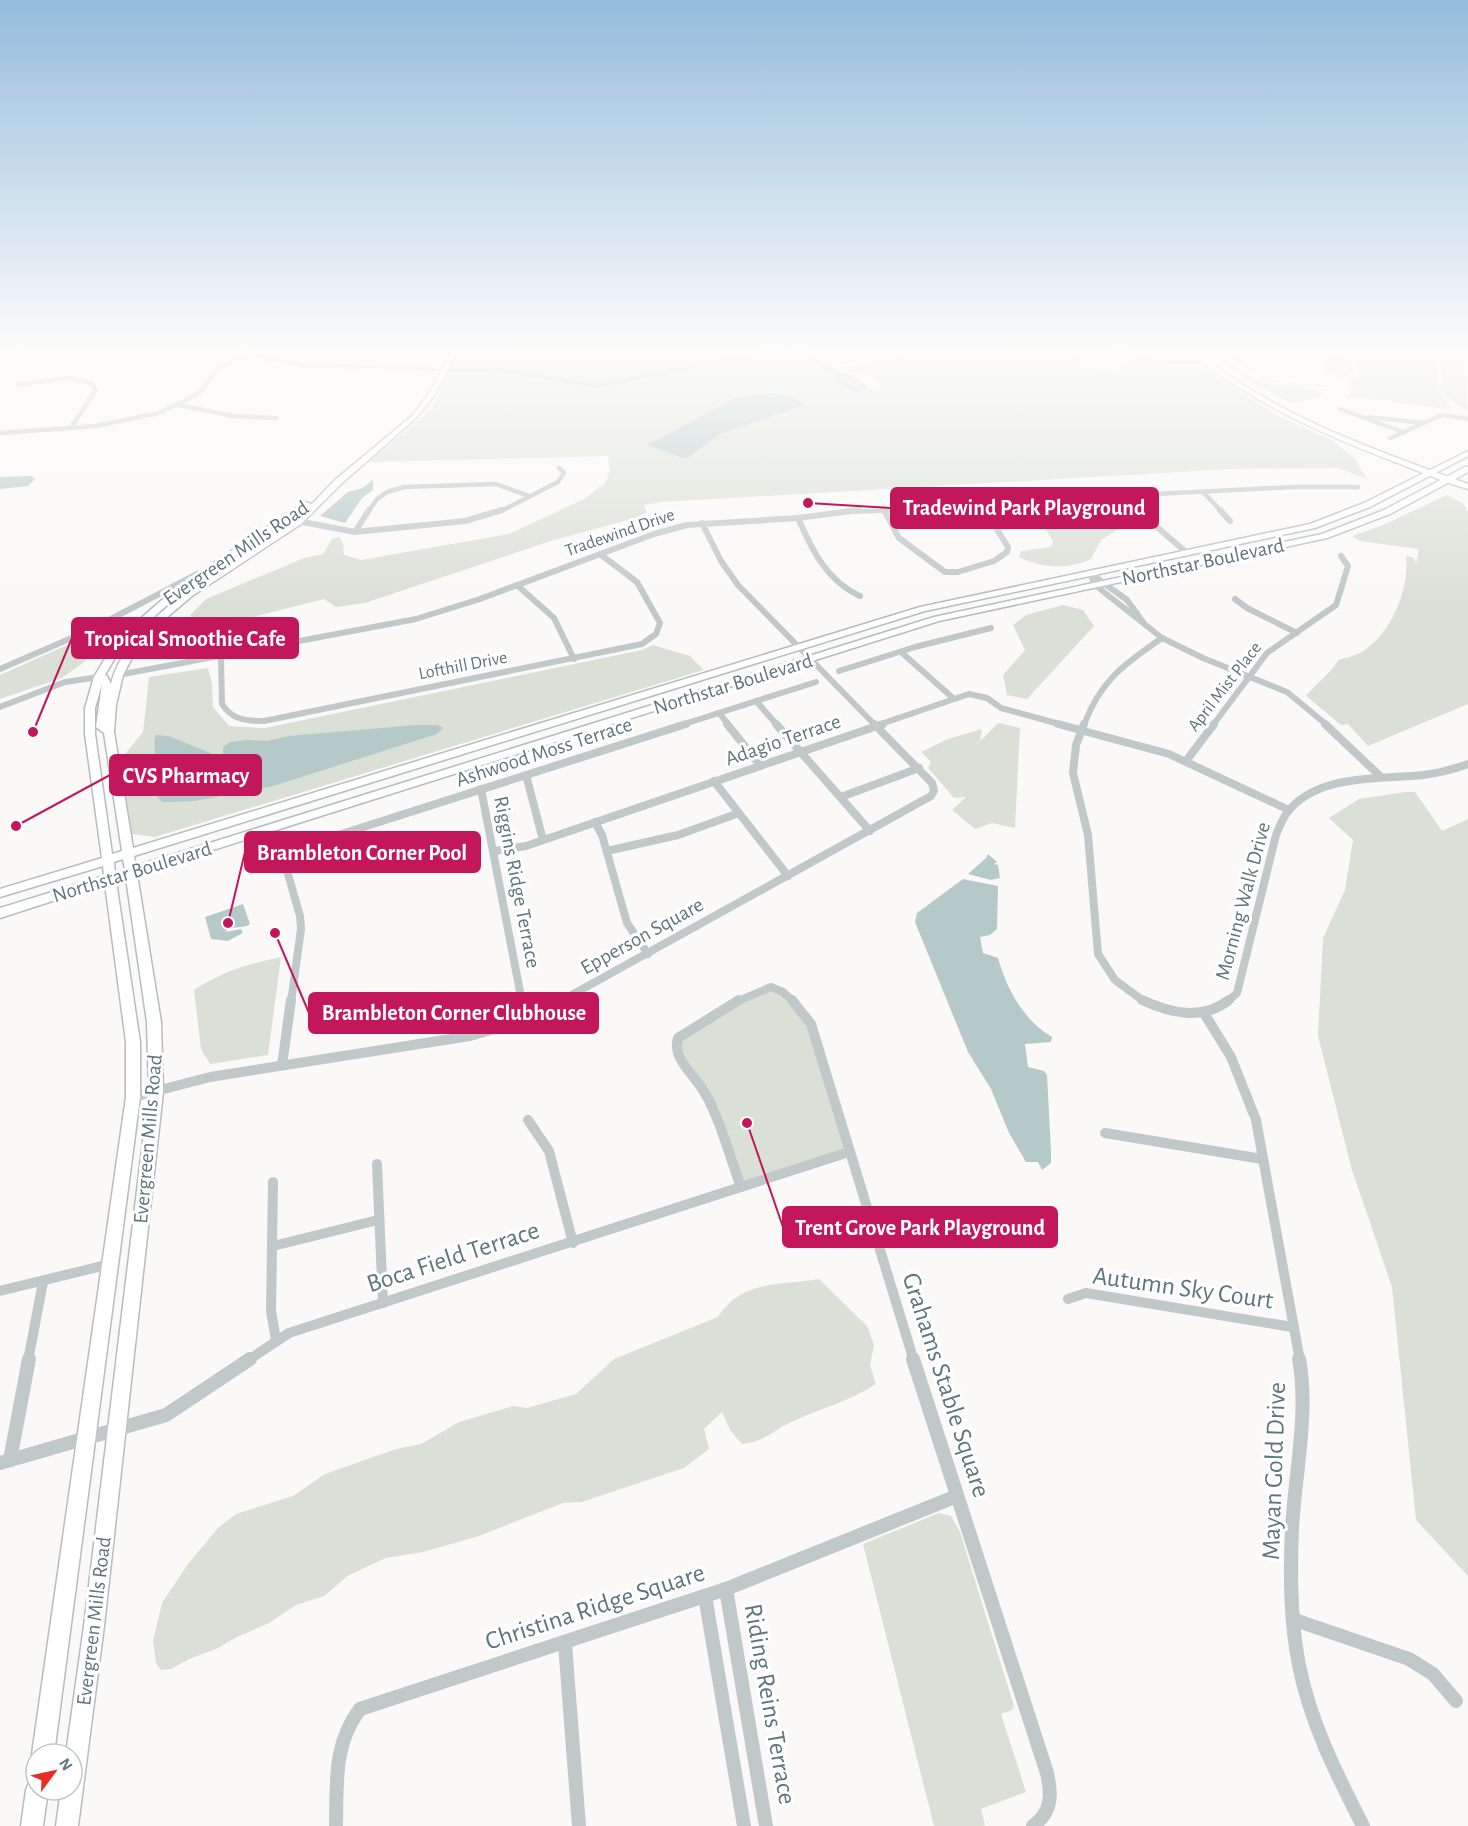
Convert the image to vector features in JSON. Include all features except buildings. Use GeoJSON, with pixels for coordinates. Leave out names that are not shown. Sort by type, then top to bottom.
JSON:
{"type":"FeatureCollection","features":[{"type":"Feature","properties":{"kind":"main road","name":"Evergreen Mills Road"},"geometry":{"type":"LineString","coordinates":[[67,1826],[85,1703],[156,1092],[154,1023],[109,732],[111,705],[118,675],[130,653],[164,614],[189,594],[298,522],[338,482],[396,432]]}},
{"type":"Feature","properties":{"kind":"main road"},"geometry":{"type":"LineString","coordinates":[[1336,432],[1468,487]]}},
{"type":"Feature","properties":{"kind":"main road"},"geometry":{"type":"LineString","coordinates":[[1343,432],[1433,471]]}},
{"type":"Feature","properties":{"kind":"main road","name":"Northstar Boulevard"},"geometry":{"type":"LineString","coordinates":[[0,893],[931,607],[1304,528],[1339,518],[1468,453]]}},
{"type":"Feature","properties":{"kind":"main road","name":"Northstar Boulevard"},"geometry":{"type":"LineString","coordinates":[[0,913],[948,616],[1324,536],[1387,512],[1468,469]]}},
{"type":"Feature","properties":{"kind":"main road"},"geometry":{"type":"LineString","coordinates":[[1451,478],[1468,481]]}},
{"type":"Feature","properties":{"kind":"main road","name":"Evergreen Mills Road"},"geometry":{"type":"LineString","coordinates":[[45,1742],[133,1097],[133,1042],[89,721],[99,677],[110,654],[126,635],[180,589],[287,519],[338,482]]}},
{"type":"Feature","properties":{"kind":"main road"},"geometry":{"type":"LineString","coordinates":[[118,675],[113,667],[125,644],[126,635]]}},
{"type":"Feature","properties":{"kind":"main road"},"geometry":{"type":"LineString","coordinates":[[99,677],[104,678],[107,685],[100,727],[109,732]]}},
{"type":"Feature","properties":{"kind":"main road"},"geometry":{"type":"LineString","coordinates":[[32,1826],[35,1802]]}},
{"type":"Feature","properties":{"kind":"street"},"geometry":{"type":"LineString","coordinates":[[2,433],[13,432]]}},
{"type":"Feature","properties":{"kind":"street"},"geometry":{"type":"LineString","coordinates":[[1390,438],[1403,432]]}},
{"type":"Feature","properties":{"kind":"street"},"geometry":{"type":"LineString","coordinates":[[287,519],[355,532],[481,519],[558,482],[564,472],[560,468]]}},
{"type":"Feature","properties":{"kind":"street"},"geometry":{"type":"LineString","coordinates":[[355,532],[377,499],[387,492],[404,487],[496,484],[529,496]]}},
{"type":"Feature","properties":{"kind":"street","name":"Tradewind Drive"},"geometry":{"type":"LineString","coordinates":[[118,675],[395,624],[517,585],[671,528],[702,523],[798,519],[810,515],[883,509],[983,507],[1040,500],[1292,487],[1358,487]]}},
{"type":"Feature","properties":{"kind":"street"},"geometry":{"type":"LineString","coordinates":[[1203,492],[1230,521]]}},
{"type":"Feature","properties":{"kind":"street"},"geometry":{"type":"LineString","coordinates":[[1131,496],[1157,527],[1187,553]]}},
{"type":"Feature","properties":{"kind":"street"},"geometry":{"type":"LineString","coordinates":[[883,509],[899,538],[936,567],[951,572],[994,561],[1007,552],[1008,547],[983,507]]}},
{"type":"Feature","properties":{"kind":"street"},"geometry":{"type":"LineString","coordinates":[[798,519],[818,560],[851,593],[860,596]]}},
{"type":"Feature","properties":{"kind":"street","name":"Epperson Square"},"geometry":{"type":"LineString","coordinates":[[133,1097],[210,1077],[470,1036],[525,1017],[549,1007],[648,954],[931,796],[934,791],[932,783],[919,768],[738,585],[721,561],[702,523]]}},
{"type":"Feature","properties":{"kind":"street"},"geometry":{"type":"LineString","coordinates":[[0,669],[90,630],[158,596],[236,552]]}},
{"type":"Feature","properties":{"kind":"street","name":"Lofthill Drive"},"geometry":{"type":"LineString","coordinates":[[220,658],[222,704],[230,716],[251,721],[264,721],[633,647],[648,640],[659,628],[660,623],[637,582],[600,554]]}},
{"type":"Feature","properties":{"kind":"street","name":"April Mist Place"},"geometry":{"type":"LineString","coordinates":[[1186,761],[1267,653],[1332,609],[1339,599],[1348,566],[1341,556]]}},
{"type":"Feature","properties":{"kind":"street"},"geometry":{"type":"LineString","coordinates":[[1090,573],[1139,613],[1143,621]]}},
{"type":"Feature","properties":{"kind":"street"},"geometry":{"type":"LineString","coordinates":[[1090,573],[1133,617],[1143,621],[1162,638],[1203,658],[1250,675],[1298,700],[1381,777]]}},
{"type":"Feature","properties":{"kind":"street"},"geometry":{"type":"LineString","coordinates":[[517,585],[554,618],[574,659]]}},
{"type":"Feature","properties":{"kind":"street"},"geometry":{"type":"LineString","coordinates":[[1235,599],[1246,608],[1297,633]]}},
{"type":"Feature","properties":{"kind":"street"},"geometry":{"type":"LineString","coordinates":[[90,630],[141,622],[164,614]]}},
{"type":"Feature","properties":{"kind":"street"},"geometry":{"type":"LineString","coordinates":[[839,671],[991,627]]}},
{"type":"Feature","properties":{"kind":"street"},"geometry":{"type":"LineString","coordinates":[[1162,638],[1124,664],[1107,681],[1092,703],[1076,745],[1073,773],[1088,835],[1096,944],[1101,964],[1117,984],[1143,1001],[1170,1010],[1204,1013]]}},
{"type":"Feature","properties":{"kind":"street"},"geometry":{"type":"LineString","coordinates":[[901,652],[953,698]]}},
{"type":"Feature","properties":{"kind":"street"},"geometry":{"type":"LineString","coordinates":[[0,707],[65,682],[99,677]]}},
{"type":"Feature","properties":{"kind":"street","name":"Ashwood Moss Terrace"},"geometry":{"type":"LineString","coordinates":[[282,1065],[301,930],[300,916],[282,853],[816,682]]}},
{"type":"Feature","properties":{"kind":"street","name":"Adagio Terrace"},"geometry":{"type":"LineString","coordinates":[[494,851],[543,840],[969,694],[978,695],[1001,708],[1082,729]]}},
{"type":"Feature","properties":{"kind":"street"},"geometry":{"type":"LineString","coordinates":[[756,701],[870,831]]}},
{"type":"Feature","properties":{"kind":"street"},"geometry":{"type":"LineString","coordinates":[[719,713],[760,765]]}},
{"type":"Feature","properties":{"kind":"street"},"geometry":{"type":"LineString","coordinates":[[1082,729],[1128,741],[1186,761],[1288,810]]}},
{"type":"Feature","properties":{"kind":"street","name":"Morning Walk Drive"},"geometry":{"type":"LineString","coordinates":[[1204,1013],[1228,1001],[1240,985],[1276,835],[1288,810],[1306,796],[1328,786],[1351,780],[1422,775],[1468,764]]}},
{"type":"Feature","properties":{"kind":"street"},"geometry":{"type":"LineString","coordinates":[[841,797],[919,768]]}},
{"type":"Feature","properties":{"kind":"street"},"geometry":{"type":"LineString","coordinates":[[526,775],[543,840]]}},
{"type":"Feature","properties":{"kind":"street"},"geometry":{"type":"LineString","coordinates":[[714,781],[788,876]]}},
{"type":"Feature","properties":{"kind":"street","name":"Riggins Ridge Terrace"},"geometry":{"type":"LineString","coordinates":[[481,789],[525,1017]]}},
{"type":"Feature","properties":{"kind":"street"},"geometry":{"type":"LineString","coordinates":[[607,851],[678,835],[739,813]]}},
{"type":"Feature","properties":{"kind":"street"},"geometry":{"type":"LineString","coordinates":[[595,822],[607,851],[627,923],[648,954]]}},
{"type":"Feature","properties":{"kind":"street","name":"Grahams Stable Square"},"geometry":{"type":"LineString","coordinates":[[741,1187],[701,1083],[676,1053],[675,1045],[678,1038],[762,988],[774,987],[781,991],[811,1024],[957,1496],[1051,1788],[1050,1809],[1043,1820],[1033,1826]]}},
{"type":"Feature","properties":{"kind":"street","name":"Mayan Gold Drive"},"geometry":{"type":"LineString","coordinates":[[1204,1013],[1231,1057],[1245,1087],[1256,1120],[1302,1392],[1292,1571],[1299,1664],[1310,1707],[1334,1768],[1363,1826]]}},
{"type":"Feature","properties":{"kind":"street"},"geometry":{"type":"LineString","coordinates":[[528,1120],[549,1152],[573,1243]]}},
{"type":"Feature","properties":{"kind":"street"},"geometry":{"type":"LineString","coordinates":[[1105,1134],[1262,1159]]}},
{"type":"Feature","properties":{"kind":"street","name":"Boca Field Terrace"},"geometry":{"type":"LineString","coordinates":[[5,1461],[166,1415],[276,1340],[849,1152]]}},
{"type":"Feature","properties":{"kind":"street"},"geometry":{"type":"LineString","coordinates":[[376,1164],[383,1303]]}},
{"type":"Feature","properties":{"kind":"street"},"geometry":{"type":"LineString","coordinates":[[273,1182],[271,1311],[276,1340]]}},
{"type":"Feature","properties":{"kind":"street"},"geometry":{"type":"LineString","coordinates":[[273,1246],[378,1220]]}},
{"type":"Feature","properties":{"kind":"street"},"geometry":{"type":"LineString","coordinates":[[0,1291],[111,1263]]}},
{"type":"Feature","properties":{"kind":"street"},"geometry":{"type":"LineString","coordinates":[[5,1461],[43,1282]]}},
{"type":"Feature","properties":{"kind":"street","name":"Autumn Sky Court"},"geometry":{"type":"LineString","coordinates":[[1068,1299],[1086,1293],[1292,1327]]}},
{"type":"Feature","properties":{"kind":"street","name":"Christina Ridge Square"},"geometry":{"type":"LineString","coordinates":[[336,1826],[341,1739],[348,1721],[360,1709],[726,1590],[957,1496]]}},
{"type":"Feature","properties":{"kind":"street","name":"Riding Reins Terrace"},"geometry":{"type":"LineString","coordinates":[[726,1590],[766,1826]]}},
{"type":"Feature","properties":{"kind":"street","name":"Riding Reins Terrace"},"geometry":{"type":"LineString","coordinates":[[705,1596],[744,1826]]}},
{"type":"Feature","properties":{"kind":"street"},"geometry":{"type":"LineString","coordinates":[[1295,1620],[1409,1659],[1433,1674],[1456,1701]]}},
{"type":"Feature","properties":{"kind":"street"},"geometry":{"type":"LineString","coordinates":[[565,1644],[579,1826]]}},
{"type":"Feature","properties":{"kind":"shaded area"},"geometry":{"type":"Polygon","coordinates":[[[404,432],[1314,432],[1332,440],[1355,459],[1367,479],[1338,468],[1231,469],[662,502],[644,505],[647,512],[639,517],[554,540],[365,603],[336,607],[324,599],[226,624],[225,616],[197,624],[190,615],[206,599],[304,558],[323,554],[332,539],[339,537],[343,543],[344,555],[361,560],[509,534],[586,498],[606,482],[610,470],[608,456],[368,462],[404,432]]]}},
{"type":"Feature","properties":{"kind":"shaded area"},"geometry":{"type":"Polygon","coordinates":[[[671,432],[725,432],[689,457],[683,458],[647,445],[671,432]]]}},
{"type":"Feature","properties":{"kind":"shaded area"},"geometry":{"type":"Polygon","coordinates":[[[31,476],[35,479],[28,486],[0,489],[0,477],[31,476]]]}},
{"type":"Feature","properties":{"kind":"shaded area"},"geometry":{"type":"Polygon","coordinates":[[[373,480],[373,490],[362,498],[345,523],[320,516],[348,492],[362,488],[373,480]]]}},
{"type":"Feature","properties":{"kind":"shaded area"},"geometry":{"type":"Polygon","coordinates":[[[1447,495],[1464,504],[1468,512],[1468,704],[1368,746],[1348,724],[1341,725],[1306,696],[1338,660],[1360,653],[1380,636],[1396,611],[1401,597],[1405,583],[1406,556],[1414,558],[1416,564],[1419,549],[1360,541],[1352,536],[1383,525],[1447,495]]]}},
{"type":"Feature","properties":{"kind":"shaded area"},"geometry":{"type":"Polygon","coordinates":[[[1116,505],[1124,521],[1120,528],[1101,540],[1091,559],[1073,565],[1055,566],[1036,564],[1019,557],[1021,551],[1051,547],[1053,541],[1043,525],[1045,523],[1079,518],[1081,515],[1077,507],[1116,505]]]}},
{"type":"Feature","properties":{"kind":"shaded area"},"geometry":{"type":"Polygon","coordinates":[[[1063,605],[1083,610],[1094,626],[1027,699],[1007,695],[1003,675],[1025,650],[1013,625],[1026,615],[1063,605]]]}},
{"type":"Feature","properties":{"kind":"shaded area"},"geometry":{"type":"Polygon","coordinates":[[[85,637],[95,642],[88,659],[62,678],[0,699],[0,675],[85,637]]]}},
{"type":"Feature","properties":{"kind":"shaded area"},"geometry":{"type":"Polygon","coordinates":[[[653,645],[690,656],[704,670],[155,837],[131,834],[120,760],[143,732],[149,677],[208,668],[212,684],[213,707],[229,726],[265,728],[642,650],[653,645]]]}},
{"type":"Feature","properties":{"kind":"shaded area"},"geometry":{"type":"Polygon","coordinates":[[[998,723],[1020,728],[1015,828],[992,823],[975,829],[952,810],[966,797],[954,798],[928,768],[931,762],[921,752],[948,739],[982,729],[980,741],[998,723]]]}},
{"type":"Feature","properties":{"kind":"shaded area"},"geometry":{"type":"Polygon","coordinates":[[[438,725],[443,728],[437,734],[273,786],[195,801],[163,802],[157,797],[156,735],[169,736],[215,755],[223,755],[223,747],[230,742],[267,741],[289,736],[438,725]]]}},
{"type":"Feature","properties":{"kind":"shaded area"},"geometry":{"type":"Polygon","coordinates":[[[1415,792],[1442,831],[1468,819],[1468,1576],[1416,1520],[1392,1287],[1352,1170],[1318,1036],[1323,938],[1345,890],[1353,840],[1329,818],[1359,799],[1415,792]]]}},
{"type":"Feature","properties":{"kind":"shaded area"},"geometry":{"type":"Polygon","coordinates":[[[988,854],[997,862],[994,864],[998,865],[1000,878],[991,880],[968,874],[986,858],[988,854]]]}},
{"type":"Feature","properties":{"kind":"shaded area"},"geometry":{"type":"Polygon","coordinates":[[[963,879],[998,886],[997,929],[990,935],[980,937],[983,953],[998,958],[1006,981],[1018,1003],[1033,1022],[1052,1037],[1051,1042],[1025,1044],[1028,1067],[1044,1071],[1047,1075],[1051,1163],[1042,1170],[1038,1162],[1026,1162],[1009,1133],[991,1089],[968,1052],[915,922],[917,913],[963,879]]]}},
{"type":"Feature","properties":{"kind":"shaded area"},"geometry":{"type":"Polygon","coordinates":[[[243,904],[250,924],[231,928],[225,932],[241,929],[243,933],[228,941],[211,939],[205,917],[243,904]]]}},
{"type":"Feature","properties":{"kind":"shaded area"},"geometry":{"type":"Polygon","coordinates":[[[281,957],[268,1055],[210,1064],[201,1049],[194,990],[236,969],[281,957]]]}},
{"type":"Feature","properties":{"kind":"shaded area"},"geometry":{"type":"Polygon","coordinates":[[[774,987],[804,1013],[849,1152],[741,1187],[706,1095],[676,1041],[721,1011],[774,987]]]}},
{"type":"Feature","properties":{"kind":"shaded area"},"geometry":{"type":"Polygon","coordinates":[[[819,1279],[867,1326],[874,1345],[870,1365],[876,1384],[866,1390],[749,1443],[742,1444],[730,1430],[722,1412],[704,1429],[709,1449],[684,1468],[582,1502],[563,1503],[479,1536],[423,1552],[386,1558],[349,1575],[324,1596],[296,1605],[269,1623],[216,1649],[189,1659],[171,1669],[161,1670],[156,1663],[153,1641],[162,1603],[188,1564],[218,1528],[236,1514],[293,1496],[325,1474],[396,1449],[421,1444],[459,1422],[513,1406],[527,1408],[576,1394],[614,1359],[718,1317],[738,1296],[750,1290],[763,1286],[819,1279]]]}},
{"type":"Feature","properties":{"kind":"shaded area"},"geometry":{"type":"Polygon","coordinates":[[[939,1513],[951,1516],[960,1532],[1014,1706],[1012,1710],[1001,1714],[1026,1792],[981,1809],[985,1825],[983,1826],[934,1826],[863,1544],[939,1513]]]}},
{"type":"Feature","properties":{"kind":"place","name":"Tradewind Park Playground"},"geometry":{"type":"Point","coordinates":[808,503]}},
{"type":"Feature","properties":{"kind":"place","name":"Tropical Smoothie Cafe"},"geometry":{"type":"Point","coordinates":[33,732]}},
{"type":"Feature","properties":{"kind":"place","name":"CVS Pharmacy"},"geometry":{"type":"Point","coordinates":[16,826]}},
{"type":"Feature","properties":{"kind":"place","name":"Brambleton Corner Pool"},"geometry":{"type":"Point","coordinates":[228,923]}},
{"type":"Feature","properties":{"kind":"place","name":"Brambleton Corner Clubhouse"},"geometry":{"type":"Point","coordinates":[275,933]}},
{"type":"Feature","properties":{"kind":"place","name":"Trent Grove Park Playground"},"geometry":{"type":"Point","coordinates":[747,1123]}}]}
